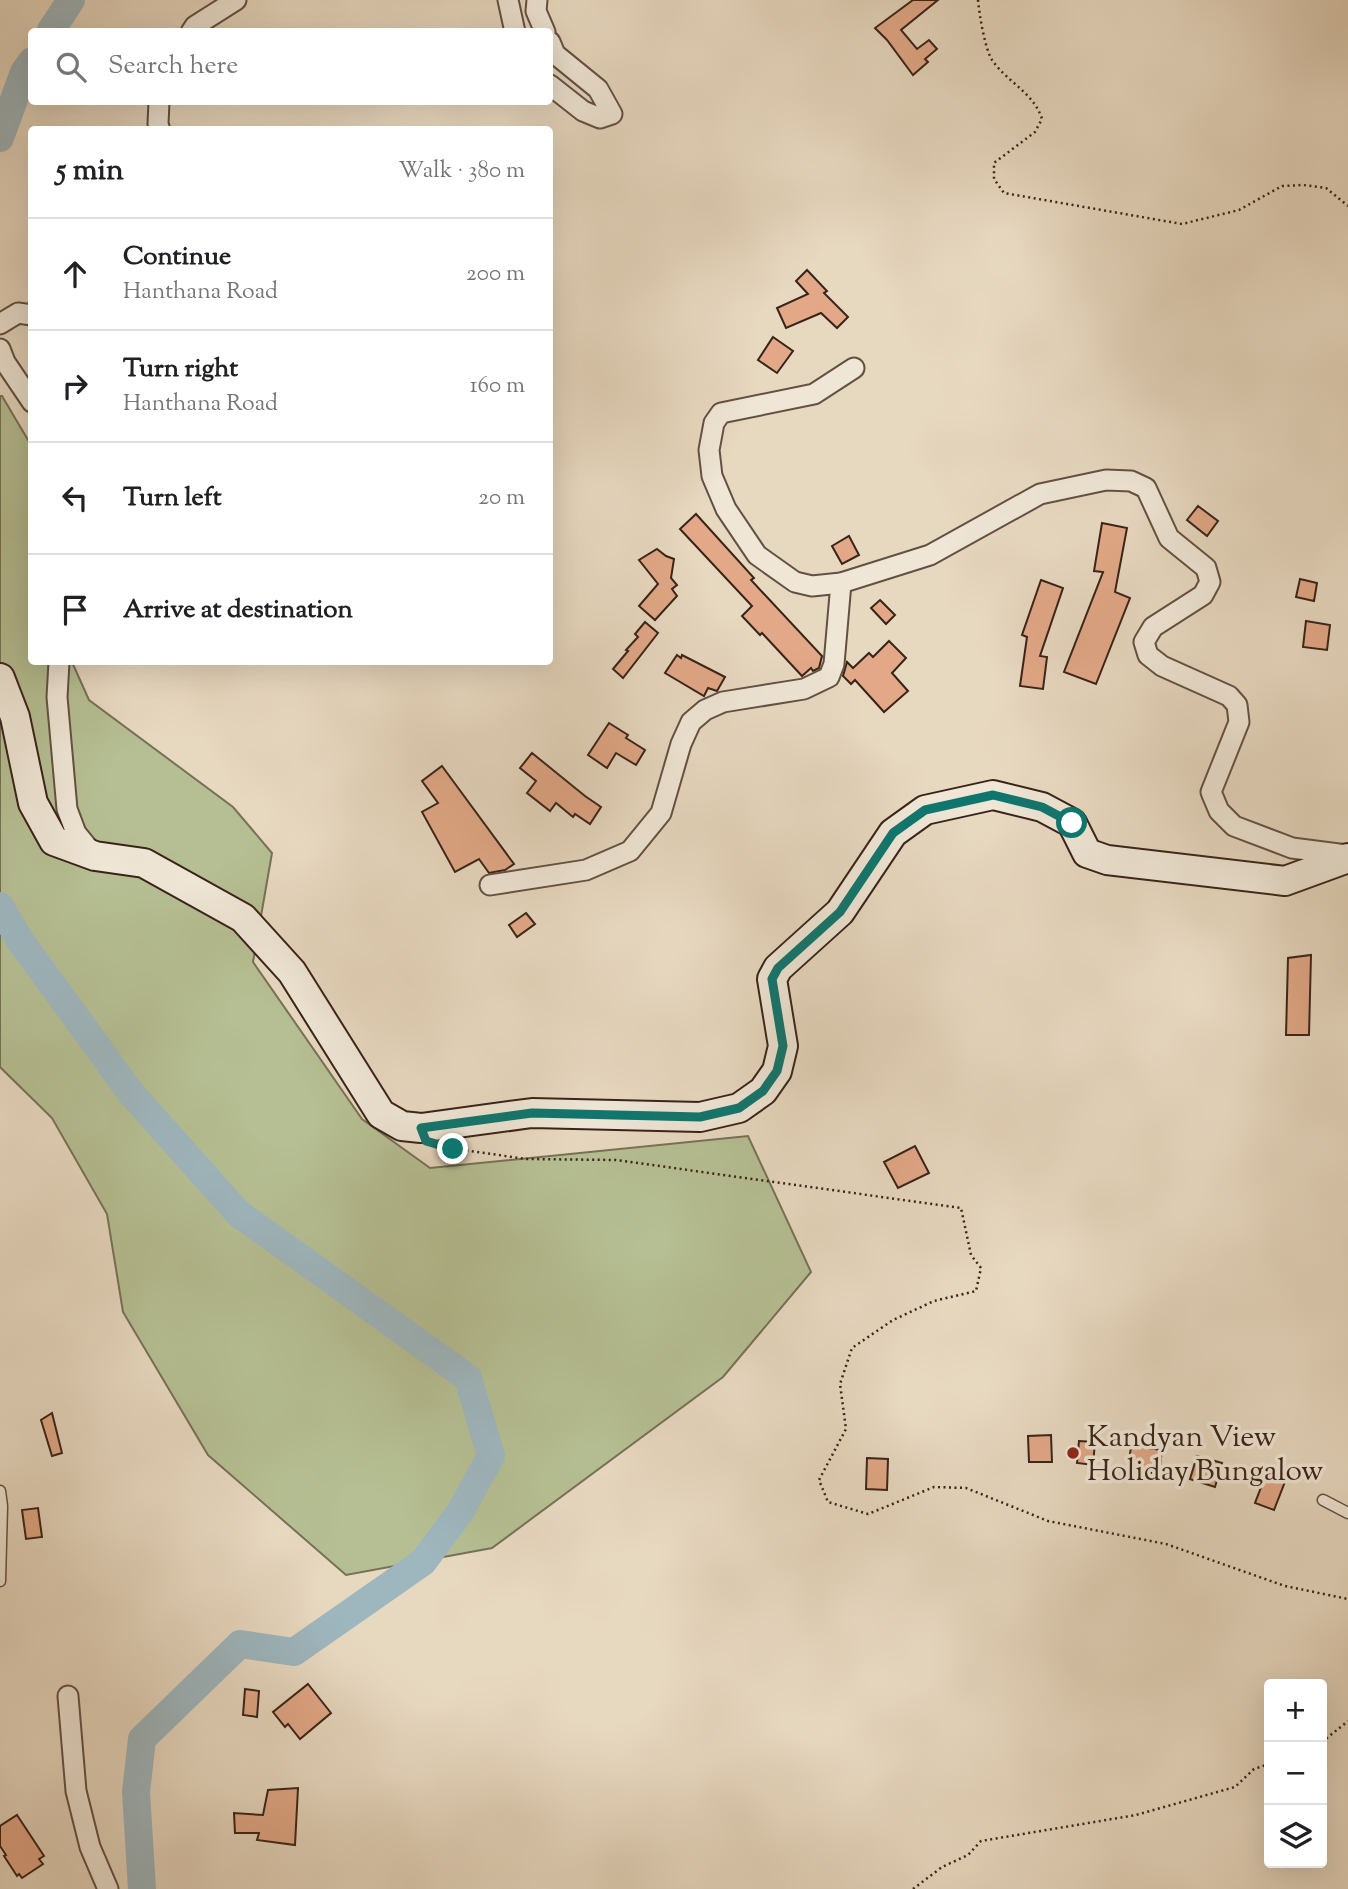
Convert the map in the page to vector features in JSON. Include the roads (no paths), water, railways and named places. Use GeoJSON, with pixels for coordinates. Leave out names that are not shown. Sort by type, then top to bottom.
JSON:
{"type":"FeatureCollection","features":[{"type":"Feature","properties":{"kind":"street"},"geometry":{"type":"LineString","coordinates":[[194,28],[236,0]]}},
{"type":"Feature","properties":{"kind":"street"},"geometry":{"type":"LineString","coordinates":[[508,0],[515,28]]}},
{"type":"Feature","properties":{"kind":"street"},"geometry":{"type":"LineString","coordinates":[[537,0],[536,11],[543,28]]}},
{"type":"Feature","properties":{"kind":"street"},"geometry":{"type":"LineString","coordinates":[[553,49],[555,54],[598,89],[612,114],[600,118],[583,111],[553,87]]}},
{"type":"Feature","properties":{"kind":"street"},"geometry":{"type":"LineString","coordinates":[[159,105],[159,126]]}},
{"type":"Feature","properties":{"kind":"street"},"geometry":{"type":"LineString","coordinates":[[0,324],[18,313],[28,314]]}},
{"type":"Feature","properties":{"kind":"street"},"geometry":{"type":"LineString","coordinates":[[0,349],[5,362],[28,396]]}},
{"type":"Feature","properties":{"kind":"street"},"geometry":{"type":"LineString","coordinates":[[854,368],[814,394],[721,413],[714,423],[709,450],[712,476],[726,509],[757,555],[794,582],[812,586],[841,583],[930,555],[1040,494],[1106,480],[1131,481],[1146,488],[1169,538],[1206,568],[1210,582],[1203,595],[1153,627],[1144,642],[1148,655],[1161,666],[1229,696],[1237,705],[1239,722],[1211,792],[1219,811],[1234,826],[1292,848],[1348,857]]}},
{"type":"Feature","properties":{"kind":"street"},"geometry":{"type":"LineString","coordinates":[[490,885],[586,870],[630,851],[661,813],[681,744],[691,722],[705,710],[723,702],[804,689],[829,677],[834,664],[841,583]]}},
{"type":"Feature","properties":{"kind":"street"},"geometry":{"type":"LineString","coordinates":[[59,665],[57,697],[67,810],[76,833],[95,856]]}},
{"type":"Feature","properties":{"kind":"street"},"geometry":{"type":"LineString","coordinates":[[0,678],[15,717],[33,803],[54,841],[95,856],[144,863],[243,918],[292,972],[381,1114],[402,1126],[421,1128],[532,1113],[700,1117],[739,1108],[763,1091],[777,1071],[783,1046],[772,979],[778,968],[840,912],[893,833],[925,810],[993,795],[1042,807],[1072,823],[1087,853],[1107,860],[1285,881],[1348,857]]}},
{"type":"Feature","properties":{"kind":"street"},"geometry":{"type":"LineString","coordinates":[[68,1696],[76,1791],[90,1847],[108,1889]]}},
{"type":"Feature","properties":{"kind":"lane"},"geometry":{"type":"LineString","coordinates":[[0,1491],[0,1581]]}},
{"type":"Feature","properties":{"kind":"lane"},"geometry":{"type":"LineString","coordinates":[[1323,1500],[1348,1513]]}},
{"type":"Feature","properties":{"kind":"waterway"},"geometry":{"type":"LineString","coordinates":[[53,28],[71,0]]}},
{"type":"Feature","properties":{"kind":"waterway"},"geometry":{"type":"LineString","coordinates":[[0,138],[28,66]]}},
{"type":"Feature","properties":{"kind":"waterway"},"geometry":{"type":"LineString","coordinates":[[0,906],[19,939],[131,1093],[238,1213],[468,1378],[491,1456],[460,1512],[423,1562],[294,1652],[240,1644],[142,1739],[136,1792],[142,1889]]}},
{"type":"Feature","properties":{"kind":"place","name":"Kandyan View Holiday Bungalow"},"geometry":{"type":"Point","coordinates":[1073,1453]}}]}
